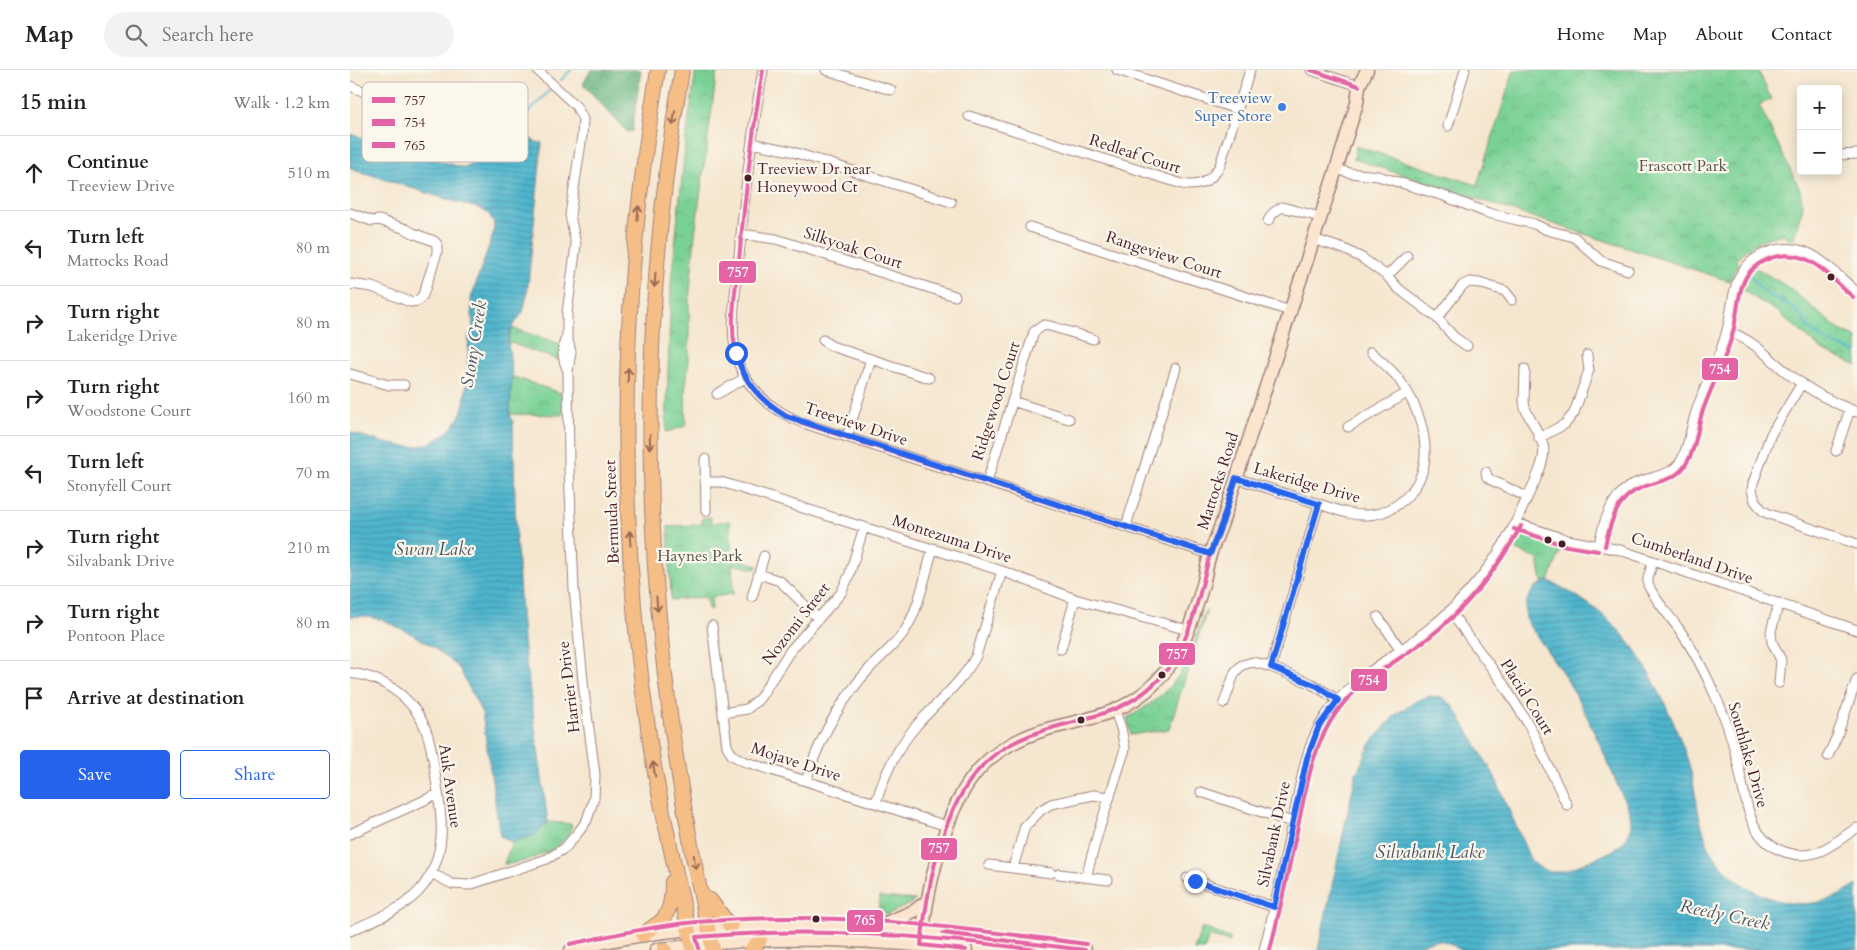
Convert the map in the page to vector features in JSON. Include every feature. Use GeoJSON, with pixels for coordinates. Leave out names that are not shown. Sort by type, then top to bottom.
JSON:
{"type":"FeatureCollection","features":[{"type":"Feature","properties":{"kind":"main road","name":"Bermuda Street"},"geometry":{"type":"LineString","coordinates":[[658,70],[642,180],[633,270],[628,359],[627,470],[631,570],[642,686],[657,783],[674,871],[692,948]]}},
{"type":"Feature","properties":{"kind":"main road"},"geometry":{"type":"LineString","coordinates":[[682,70],[668,157],[655,283],[650,396],[650,481],[654,565],[664,676],[679,777],[712,947]]}},
{"type":"Feature","properties":{"kind":"main road"},"geometry":{"type":"LineString","coordinates":[[644,935],[667,912],[671,900],[671,883],[674,871]]}},
{"type":"Feature","properties":{"kind":"main road"},"geometry":{"type":"LineString","coordinates":[[701,896],[710,900],[731,927]]}},
{"type":"Feature","properties":{"kind":"street","name":"Treeview Drive"},"geometry":{"type":"LineString","coordinates":[[763,70],[752,143],[734,306],[734,336],[737,360],[745,378],[756,392],[772,408],[786,416],[1210,554]]}},
{"type":"Feature","properties":{"kind":"street"},"geometry":{"type":"LineString","coordinates":[[826,70],[890,90]]}},
{"type":"Feature","properties":{"kind":"street"},"geometry":{"type":"LineString","coordinates":[[1117,70],[1237,109]]}},
{"type":"Feature","properties":{"kind":"street","name":"Redleaf Court"},"geometry":{"type":"LineString","coordinates":[[969,116],[1187,186],[1195,185],[1207,181],[1216,172],[1250,70]]}},
{"type":"Feature","properties":{"kind":"street"},"geometry":{"type":"LineString","coordinates":[[1311,70],[1359,86]]}},
{"type":"Feature","properties":{"kind":"street","name":"Mattocks Road"},"geometry":{"type":"LineString","coordinates":[[921,945],[932,872],[947,826],[962,791],[978,770],[997,752],[1021,738],[1034,733],[1091,720],[1115,711],[1142,695],[1162,676],[1180,651],[1204,582],[1210,554],[1222,523],[1357,104],[1359,86],[1368,70]]}},
{"type":"Feature","properties":{"kind":"street"},"geometry":{"type":"LineString","coordinates":[[1448,126],[1465,70]]}},
{"type":"Feature","properties":{"kind":"street","name":"Harrier Drive"},"geometry":{"type":"LineString","coordinates":[[431,873],[452,884],[469,885],[539,862],[564,848],[580,830],[591,809],[595,786],[574,588],[569,504],[568,371],[564,364],[563,352],[567,336],[567,313],[576,245],[570,215],[583,129],[581,115],[576,106],[539,72]]}},
{"type":"Feature","properties":{"kind":"street"},"geometry":{"type":"LineString","coordinates":[[350,86],[362,91]]}},
{"type":"Feature","properties":{"kind":"street"},"geometry":{"type":"LineString","coordinates":[[752,143],[795,153],[951,202]]}},
{"type":"Feature","properties":{"kind":"street"},"geometry":{"type":"LineString","coordinates":[[1842,155],[1857,154]]}},
{"type":"Feature","properties":{"kind":"street"},"geometry":{"type":"LineString","coordinates":[[1336,170],[1378,176],[1444,196],[1488,213],[1534,224],[1547,230],[1574,237],[1601,261],[1628,270]]}},
{"type":"Feature","properties":{"kind":"street"},"geometry":{"type":"LineString","coordinates":[[1268,221],[1273,213],[1282,207],[1320,218]]}},
{"type":"Feature","properties":{"kind":"street"},"geometry":{"type":"LineString","coordinates":[[350,213],[372,221],[379,220],[406,229],[437,244],[437,253],[420,300],[410,302],[372,287],[350,284]]}},
{"type":"Feature","properties":{"kind":"street","name":"Rangeview Court"},"geometry":{"type":"LineString","coordinates":[[1030,227],[1290,312]]}},
{"type":"Feature","properties":{"kind":"street","name":"Silkyoak Court"},"geometry":{"type":"LineString","coordinates":[[741,234],[784,241],[955,296]]}},
{"type":"Feature","properties":{"kind":"street"},"geometry":{"type":"LineString","coordinates":[[1313,239],[1356,254],[1387,276],[1399,289],[1437,318],[1454,338],[1467,346]]}},
{"type":"Feature","properties":{"kind":"street"},"geometry":{"type":"LineString","coordinates":[[1599,545],[1607,515],[1623,491],[1634,483],[1672,470],[1682,459],[1697,407],[1718,360],[1740,277],[1753,261],[1770,251],[1792,249],[1819,260],[1857,292]]}},
{"type":"Feature","properties":{"kind":"street"},"geometry":{"type":"LineString","coordinates":[[1387,276],[1407,256]]}},
{"type":"Feature","properties":{"kind":"street"},"geometry":{"type":"LineString","coordinates":[[1437,318],[1463,285],[1470,282],[1479,282],[1506,292],[1512,300]]}},
{"type":"Feature","properties":{"kind":"street","name":"Ridgewood Court"},"geometry":{"type":"LineString","coordinates":[[987,482],[1036,330],[1044,326],[1050,326],[1093,339]]}},
{"type":"Feature","properties":{"kind":"street"},"geometry":{"type":"LineString","coordinates":[[1727,331],[1747,339],[1802,384],[1830,401],[1854,410],[1836,451]]}},
{"type":"Feature","properties":{"kind":"street"},"geometry":{"type":"LineString","coordinates":[[823,340],[831,346],[929,378]]}},
{"type":"Feature","properties":{"kind":"street","name":"Lakeridge Drive"},"geometry":{"type":"LineString","coordinates":[[1236,478],[1346,513],[1370,515],[1396,506],[1412,492],[1423,471],[1425,447],[1417,413],[1398,379],[1386,364],[1371,352]]}},
{"type":"Feature","properties":{"kind":"street"},"geometry":{"type":"LineString","coordinates":[[1539,438],[1565,424],[1574,413],[1589,370],[1587,354]]}},
{"type":"Feature","properties":{"kind":"street"},"geometry":{"type":"LineString","coordinates":[[846,437],[871,359]]}},
{"type":"Feature","properties":{"kind":"street"},"geometry":{"type":"LineString","coordinates":[[1126,526],[1176,368]]}},
{"type":"Feature","properties":{"kind":"street","name":"Silvabank Drive"},"geometry":{"type":"LineString","coordinates":[[1264,950],[1303,772],[1319,726],[1338,700],[1356,682],[1401,650],[1450,611],[1484,573],[1516,523],[1543,458],[1544,448],[1525,408],[1525,369]]}},
{"type":"Feature","properties":{"kind":"street"},"geometry":{"type":"LineString","coordinates":[[350,374],[389,385],[404,385]]}},
{"type":"Feature","properties":{"kind":"street"},"geometry":{"type":"LineString","coordinates":[[717,394],[745,378]]}},
{"type":"Feature","properties":{"kind":"street"},"geometry":{"type":"LineString","coordinates":[[1802,384],[1768,442],[1753,483],[1753,496],[1758,506],[1768,514],[1857,544]]}},
{"type":"Feature","properties":{"kind":"street"},"geometry":{"type":"LineString","coordinates":[[1348,427],[1407,393]]}},
{"type":"Feature","properties":{"kind":"street"},"geometry":{"type":"LineString","coordinates":[[1012,401],[1068,419]]}},
{"type":"Feature","properties":{"kind":"street"},"geometry":{"type":"LineString","coordinates":[[705,459],[706,511]]}},
{"type":"Feature","properties":{"kind":"street"},"geometry":{"type":"LineString","coordinates":[[1486,472],[1487,477],[1491,480],[1527,497]]}},
{"type":"Feature","properties":{"kind":"street","name":"Montezuma Drive"},"geometry":{"type":"LineString","coordinates":[[705,482],[721,482],[933,548],[1002,571],[1075,599],[1188,630]]}},
{"type":"Feature","properties":{"kind":"street"},"geometry":{"type":"LineString","coordinates":[[1271,667],[1319,504]]}},
{"type":"Feature","properties":{"kind":"street","name":"Cumberland Drive"},"geometry":{"type":"LineString","coordinates":[[1516,523],[1568,540],[1599,545],[1652,561],[1857,630]]}},
{"type":"Feature","properties":{"kind":"street","name":"Nozomi Street"},"geometry":{"type":"LineString","coordinates":[[723,714],[742,711],[755,704],[790,651],[835,601],[845,586],[864,527]]}},
{"type":"Feature","properties":{"kind":"street"},"geometry":{"type":"LineString","coordinates":[[806,781],[819,744],[843,702],[871,667],[896,644],[908,626],[933,548]]}},
{"type":"Feature","properties":{"kind":"street"},"geometry":{"type":"LineString","coordinates":[[752,597],[764,556]]}},
{"type":"Feature","properties":{"kind":"street","name":"Southlake Drive"},"geometry":{"type":"LineString","coordinates":[[1652,561],[1648,585],[1680,630],[1700,664],[1716,697],[1738,760],[1748,813],[1758,834],[1778,850],[1802,855],[1824,850],[1857,828]]}},
{"type":"Feature","properties":{"kind":"street"},"geometry":{"type":"LineString","coordinates":[[876,803],[893,759],[908,736],[956,685],[976,656],[1002,571]]}},
{"type":"Feature","properties":{"kind":"street"},"geometry":{"type":"LineString","coordinates":[[759,574],[780,581],[818,618]]}},
{"type":"Feature","properties":{"kind":"street"},"geometry":{"type":"LineString","coordinates":[[1061,649],[1075,599]]}},
{"type":"Feature","properties":{"kind":"street"},"geometry":{"type":"LineString","coordinates":[[1779,604],[1770,631],[1772,642],[1781,660],[1780,682]]}},
{"type":"Feature","properties":{"kind":"street","name":"Placid Court"},"geometry":{"type":"LineString","coordinates":[[1450,611],[1518,706],[1540,745],[1567,805]]}},
{"type":"Feature","properties":{"kind":"street"},"geometry":{"type":"LineString","coordinates":[[1378,617],[1401,650]]}},
{"type":"Feature","properties":{"kind":"street","name":"Mojave Drive"},"geometry":{"type":"LineString","coordinates":[[712,626],[727,746],[732,756],[947,826]]}},
{"type":"Feature","properties":{"kind":"street"},"geometry":{"type":"LineString","coordinates":[[1224,704],[1238,668],[1253,662],[1271,667],[1317,686],[1338,700]]}},
{"type":"Feature","properties":{"kind":"street","name":"Auk Avenue"},"geometry":{"type":"LineString","coordinates":[[350,673],[366,676],[388,686],[408,701],[420,717],[428,734],[431,748],[442,838],[438,858],[431,873],[424,885],[408,902],[350,931]]}},
{"type":"Feature","properties":{"kind":"street"},"geometry":{"type":"LineString","coordinates":[[1828,756],[1857,679]]}},
{"type":"Feature","properties":{"kind":"street"},"geometry":{"type":"LineString","coordinates":[[1086,877],[1125,749],[1115,711]]}},
{"type":"Feature","properties":{"kind":"street"},"geometry":{"type":"LineString","coordinates":[[1201,792],[1292,822]]}},
{"type":"Feature","properties":{"kind":"street"},"geometry":{"type":"LineString","coordinates":[[350,834],[438,794]]}},
{"type":"Feature","properties":{"kind":"street"},"geometry":{"type":"LineString","coordinates":[[1013,868],[1025,826],[1040,810],[1051,804],[1093,795],[1110,797]]}},
{"type":"Feature","properties":{"kind":"street"},"geometry":{"type":"LineString","coordinates":[[989,865],[1108,880]]}},
{"type":"Feature","properties":{"kind":"street"},"geometry":{"type":"LineString","coordinates":[[1187,878],[1274,907]]}},
{"type":"Feature","properties":{"kind":"street"},"geometry":{"type":"LineString","coordinates":[[877,927],[914,911],[926,902]]}},
{"type":"Feature","properties":{"kind":"street"},"geometry":{"type":"LineString","coordinates":[[571,950],[644,935],[731,927],[806,925],[877,927],[923,931],[1032,947],[1085,950]]}},
{"type":"Feature","properties":{"kind":"street"},"geometry":{"type":"LineString","coordinates":[[662,950],[828,939],[904,947],[921,945],[966,950]]}},
{"type":"Feature","properties":{"kind":"green space"},"geometry":{"type":"Polygon","coordinates":[[[591,70],[641,70],[632,131],[627,132],[583,84],[591,70]]]}},
{"type":"Feature","properties":{"kind":"green space"},"geometry":{"type":"Polygon","coordinates":[[[696,70],[717,70],[695,234],[689,303],[689,360],[685,392],[686,426],[666,432],[671,285],[686,138],[696,70]]]}},
{"type":"Feature","properties":{"kind":"green space","name":"Frascott Park"},"geometry":{"type":"Polygon","coordinates":[[[1514,70],[1758,70],[1771,99],[1759,105],[1800,190],[1803,207],[1793,240],[1787,239],[1785,234],[1764,239],[1752,245],[1736,259],[1738,264],[1729,281],[1354,159],[1356,146],[1477,185],[1514,70]]]}},
{"type":"Feature","properties":{"kind":"green space"},"geometry":{"type":"Polygon","coordinates":[[[1756,268],[1788,287],[1838,329],[1857,338],[1857,366],[1822,350],[1778,312],[1742,290],[1749,275],[1756,268]]]}},
{"type":"Feature","properties":{"kind":"green space"},"geometry":{"type":"Polygon","coordinates":[[[512,328],[561,344],[561,361],[508,342],[512,328]]]}},
{"type":"Feature","properties":{"kind":"green space"},"geometry":{"type":"Polygon","coordinates":[[[511,376],[563,394],[563,415],[510,414],[511,376]]]}},
{"type":"Feature","properties":{"kind":"green space","name":"Haynes Park"},"geometry":{"type":"Polygon","coordinates":[[[711,517],[711,523],[730,521],[732,557],[757,565],[756,569],[732,564],[734,594],[711,597],[712,609],[708,609],[706,597],[671,600],[668,527],[702,524],[702,518],[711,517]]]}},
{"type":"Feature","properties":{"kind":"green space"},"geometry":{"type":"Polygon","coordinates":[[[1523,536],[1544,542],[1544,544],[1550,546],[1551,544],[1562,547],[1549,581],[1542,582],[1538,559],[1512,548],[1523,536]]]}},
{"type":"Feature","properties":{"kind":"green space"},"geometry":{"type":"Polygon","coordinates":[[[1207,610],[1169,729],[1131,735],[1127,718],[1164,693],[1174,682],[1184,667],[1204,613],[1207,610]]]}},
{"type":"Feature","properties":{"kind":"green space"},"geometry":{"type":"Polygon","coordinates":[[[548,822],[572,824],[570,833],[564,840],[545,853],[523,861],[504,864],[512,842],[532,835],[548,822]]]}},
{"type":"Feature","properties":{"kind":"green space"},"geometry":{"type":"Polygon","coordinates":[[[880,897],[916,900],[886,915],[886,912],[878,911],[880,897]]]}},
{"type":"Feature","properties":{"kind":"green space"},"geometry":{"type":"Polygon","coordinates":[[[1202,927],[1231,939],[1229,942],[1209,936],[1204,950],[1194,950],[1202,927]]]}},
{"type":"Feature","properties":{"kind":"water","name":"Swan Lake"},"geometry":{"type":"Polygon","coordinates":[[[350,134],[362,138],[362,162],[444,162],[464,168],[473,162],[528,162],[528,137],[542,143],[527,295],[523,312],[511,329],[508,342],[512,373],[510,414],[513,423],[516,535],[523,641],[548,822],[535,835],[512,842],[500,836],[482,713],[459,668],[432,646],[383,620],[362,616],[350,617],[350,432],[388,444],[412,447],[436,440],[452,428],[461,413],[466,392],[469,335],[473,329],[471,298],[493,234],[494,225],[489,214],[481,209],[350,168],[350,134]]]}},
{"type":"Feature","properties":{"kind":"water","name":"Silvabank Lake"},"geometry":{"type":"Polygon","coordinates":[[[1549,581],[1584,601],[1613,624],[1626,638],[1647,669],[1667,707],[1679,737],[1690,768],[1698,811],[1707,842],[1721,865],[1746,886],[1760,894],[1792,903],[1808,904],[1828,900],[1857,885],[1857,950],[1459,950],[1442,941],[1431,941],[1414,950],[1318,950],[1356,774],[1371,743],[1395,715],[1416,701],[1430,696],[1442,697],[1454,707],[1494,775],[1531,861],[1538,867],[1552,872],[1571,869],[1608,853],[1620,845],[1629,833],[1631,825],[1630,816],[1625,802],[1580,703],[1564,675],[1527,622],[1525,609],[1529,596],[1537,586],[1549,581]]]}},
{"type":"Feature","properties":{"kind":"waterway","name":"Stony Creek"},"geometry":{"type":"LineString","coordinates":[[561,80],[571,70]]}},
{"type":"Feature","properties":{"kind":"waterway","name":"Stony Creek"},"geometry":{"type":"LineString","coordinates":[[528,113],[550,90]]}},
{"type":"Feature","properties":{"kind":"waterway"},"geometry":{"type":"LineString","coordinates":[[1750,276],[1764,292],[1792,307],[1801,315],[1807,327],[1822,339],[1857,353]]}},
{"type":"Feature","properties":{"kind":"transit line","name":"757"},"geometry":{"type":"LineString","coordinates":[[763,70],[749,165],[733,313],[736,353],[744,376],[757,393],[783,413],[803,423],[1210,554]]}},
{"type":"Feature","properties":{"kind":"transit line","name":"757"},"geometry":{"type":"LineString","coordinates":[[1311,70],[1359,86]]}},
{"type":"Feature","properties":{"kind":"transit line","name":"754"},"geometry":{"type":"LineString","coordinates":[[1605,546],[1612,520],[1620,504],[1633,492],[1677,474],[1686,464],[1694,446],[1702,413],[1730,342],[1744,280],[1753,268],[1773,257],[1788,255],[1803,258],[1823,270],[1853,297]]}},
{"type":"Feature","properties":{"kind":"transit line","name":"754"},"geometry":{"type":"LineString","coordinates":[[1270,950],[1311,768],[1329,724],[1338,710],[1357,689],[1427,639],[1468,601],[1502,558],[1521,526]]}},
{"type":"Feature","properties":{"kind":"transit line","name":"754"},"geometry":{"type":"LineString","coordinates":[[1514,529],[1567,546],[1598,551]]}},
{"type":"Feature","properties":{"kind":"transit line","name":"757"},"geometry":{"type":"LineString","coordinates":[[966,950],[921,945],[928,894],[941,840],[963,791],[979,770],[1010,744],[1024,737],[1120,707],[1132,701],[1154,684],[1176,656],[1184,640],[1191,623],[1210,554]]}},
{"type":"Feature","properties":{"kind":"transit line","name":"765"},"geometry":{"type":"LineString","coordinates":[[570,944],[633,931],[697,922],[794,918],[843,919],[940,926],[1086,944]]}},
{"type":"Feature","properties":{"kind":"transit line","name":"754"},"geometry":{"type":"LineString","coordinates":[[699,948],[696,937],[739,934],[824,933],[952,940],[1037,950]]}},
{"type":"Feature","properties":{"kind":"transit line","name":"757"},"geometry":{"type":"LineString","coordinates":[[943,933],[1085,950]]}},
{"type":"Feature","properties":{"kind":"place","name":"Treeview Super Store"},"geometry":{"type":"Point","coordinates":[1282,107]}},
{"type":"Feature","properties":{"kind":"place","name":"Treeview Dr near Honeywood Ct"},"geometry":{"type":"Point","coordinates":[748,178]}},
{"type":"Feature","properties":{"kind":"route"},"geometry":{"type":"LineString","coordinates":[[736,353],[739,366],[745,378],[756,392],[772,408],[786,416],[1210,554],[1236,478],[1319,504],[1271,667],[1317,686],[1338,700],[1319,726],[1307,758],[1274,907],[1195,881]]}},
{"type":"Feature","properties":{"kind":"water label","name":"Reedy Creek"},"geometry":{"type":"Point","coordinates":[1725,915]}}]}
